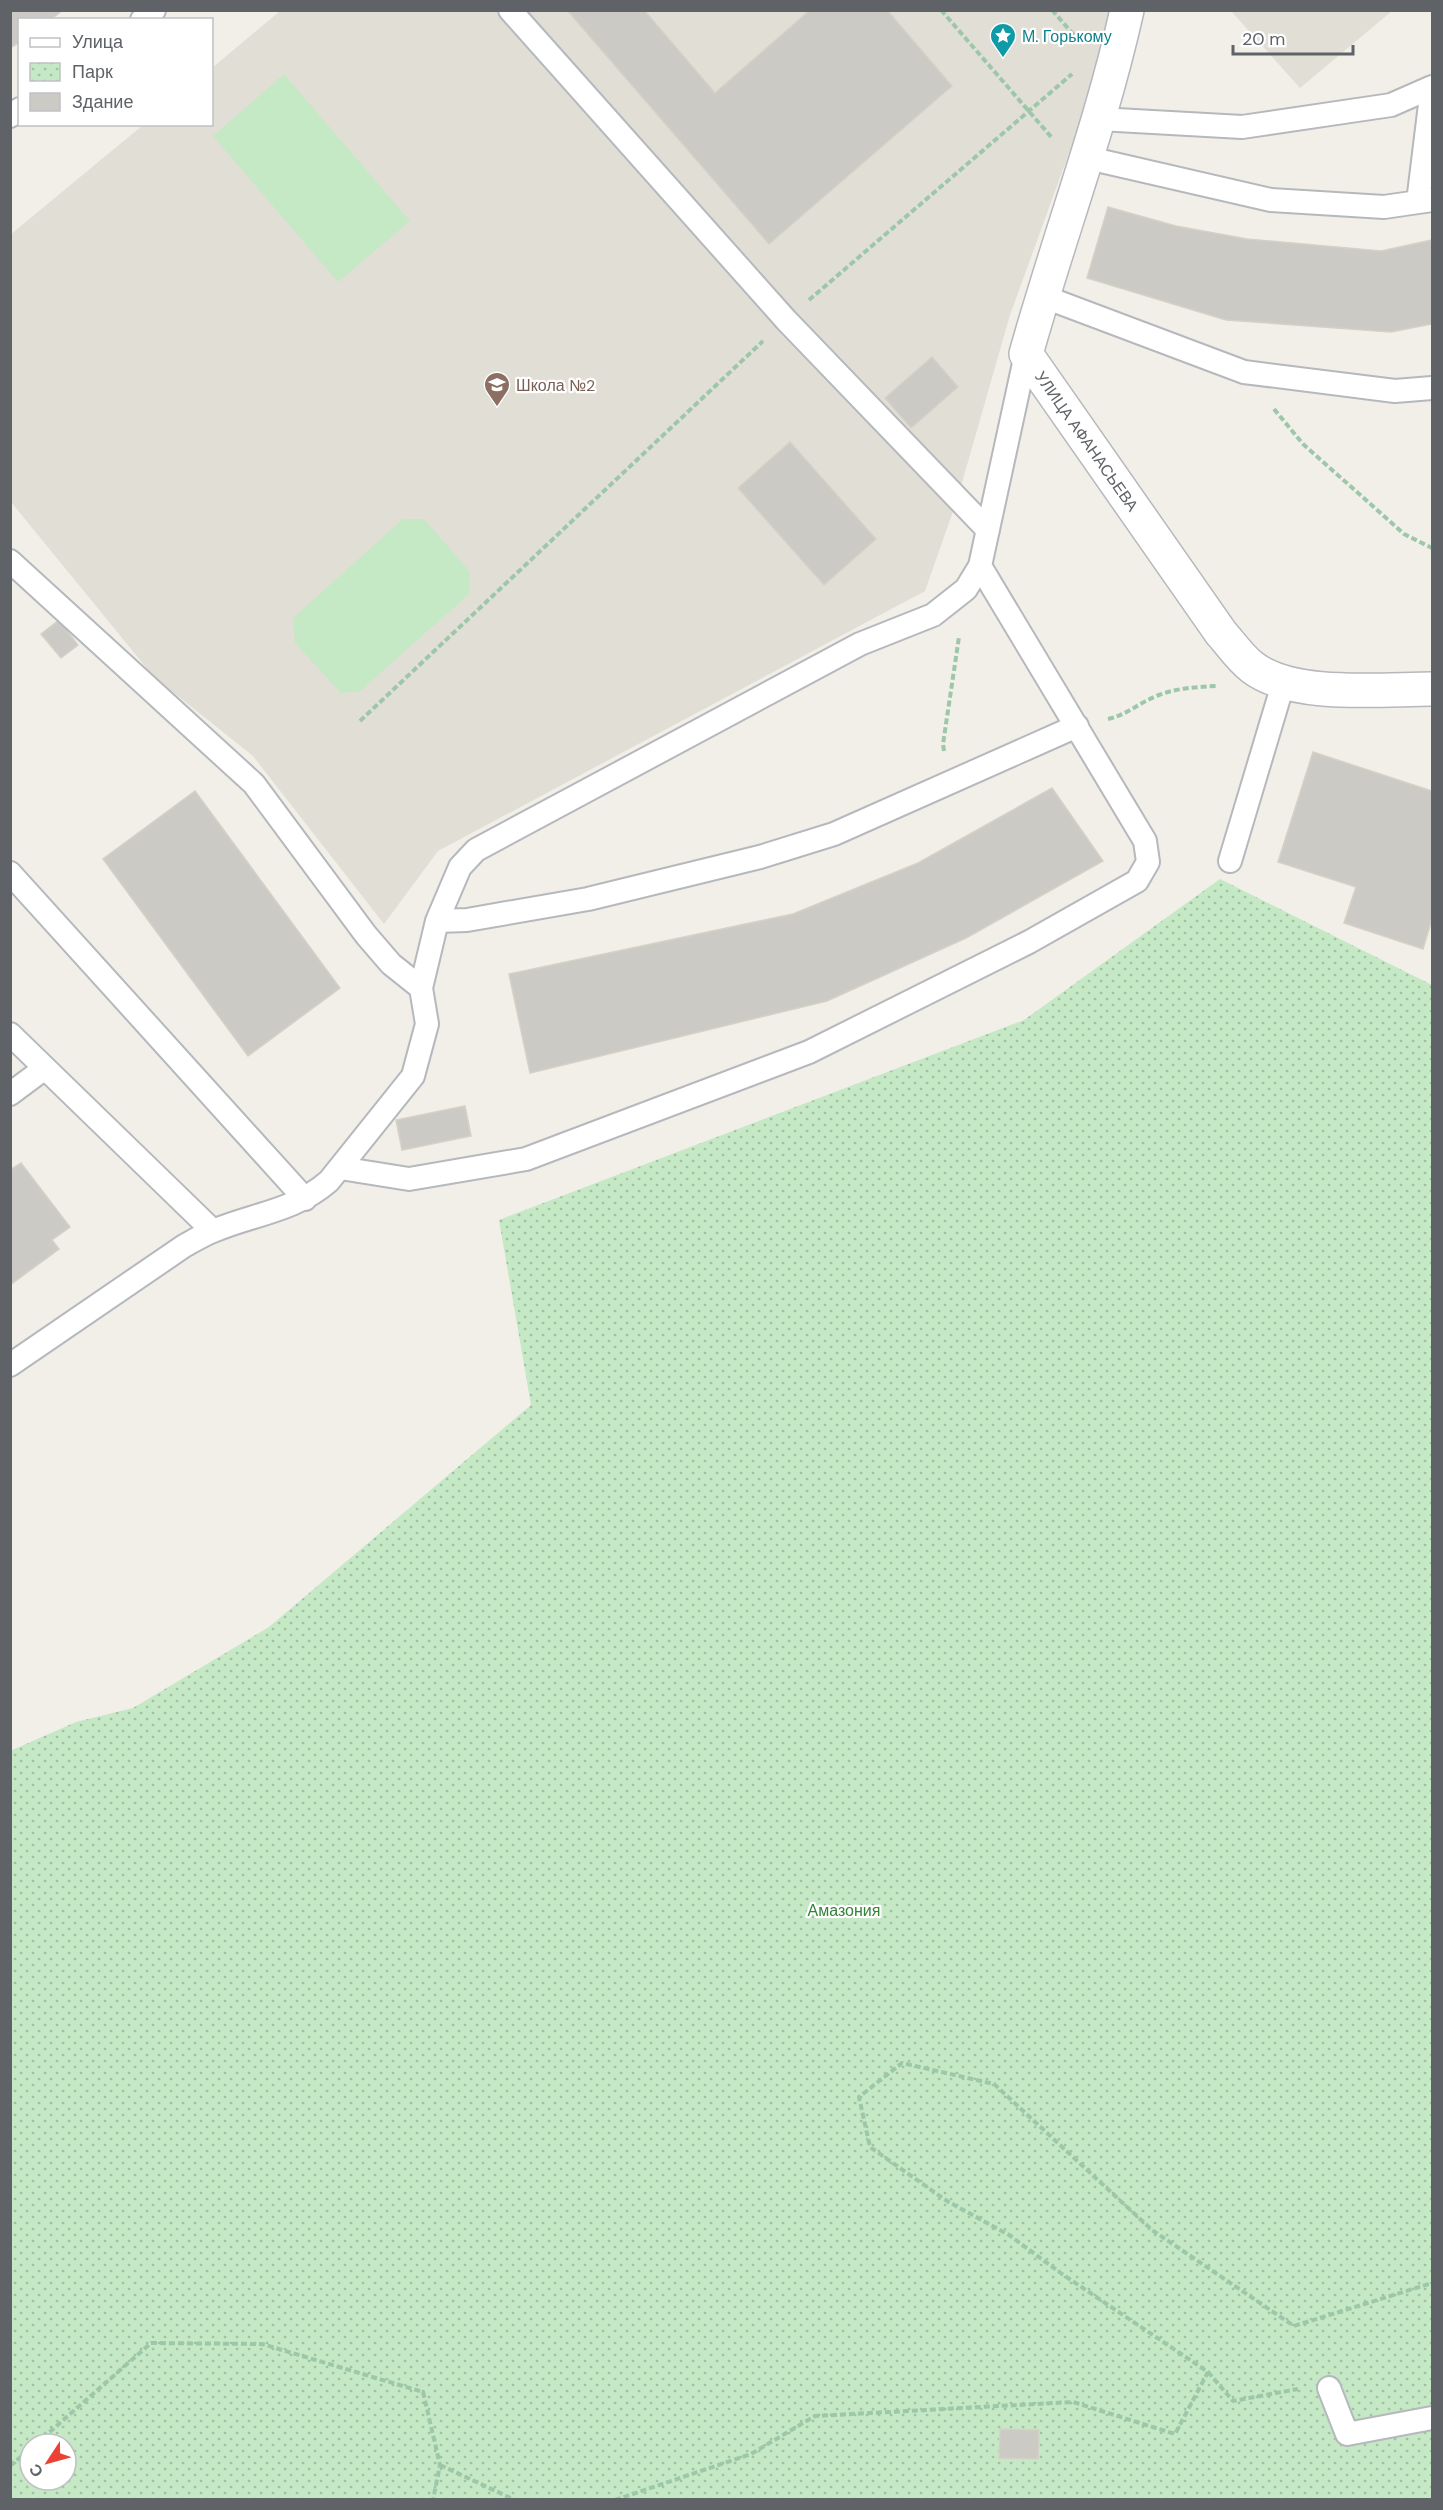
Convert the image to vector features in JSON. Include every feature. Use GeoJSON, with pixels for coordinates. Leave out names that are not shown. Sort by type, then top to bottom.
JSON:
{"type":"FeatureCollection","features":[{"type":"Feature","properties":{"kind":"street","name":"УЛИЦА АФАНАСЬЕВА"},"geometry":{"type":"LineString","coordinates":[[1127,10],[1088,158],[1042,296],[1026,354],[1221,633],[1252,667],[1282,684],[1311,689],[1432,689]]}},
{"type":"Feature","properties":{"kind":"lane"},"geometry":{"type":"LineString","coordinates":[[510,10],[786,320],[988,530]]}},
{"type":"Feature","properties":{"kind":"lane"},"geometry":{"type":"LineString","coordinates":[[1088,158],[1271,201],[1384,207],[1425,201],[1432,87],[1391,105],[1242,127],[1099,119]]}},
{"type":"Feature","properties":{"kind":"lane"},"geometry":{"type":"LineString","coordinates":[[1042,296],[1244,372],[1395,391],[1432,388]]}},
{"type":"Feature","properties":{"kind":"lane"},"geometry":{"type":"LineString","coordinates":[[10,1365],[168,1255],[213,1231],[305,1199],[340,1168],[413,1076],[427,1024],[421,988],[437,921],[460,867],[476,850],[860,644],[933,615],[966,590],[980,566],[1026,354]]}},
{"type":"Feature","properties":{"kind":"lane"},"geometry":{"type":"LineString","coordinates":[[10,561],[254,784],[366,935],[391,964],[421,988]]}},
{"type":"Feature","properties":{"kind":"lane"},"geometry":{"type":"LineString","coordinates":[[340,1168],[409,1179],[526,1159],[809,1052],[1029,942],[1137,881],[1148,862],[1145,841],[980,566]]}},
{"type":"Feature","properties":{"kind":"lane"},"geometry":{"type":"LineString","coordinates":[[1230,861],[1282,684]]}},
{"type":"Feature","properties":{"kind":"lane"},"geometry":{"type":"LineString","coordinates":[[437,921],[467,920],[588,899],[760,858],[834,834],[1077,726]]}},
{"type":"Feature","properties":{"kind":"lane"},"geometry":{"type":"LineString","coordinates":[[10,873],[305,1199]]}},
{"type":"Feature","properties":{"kind":"lane"},"geometry":{"type":"LineString","coordinates":[[10,1034],[213,1231]]}},
{"type":"Feature","properties":{"kind":"lane"},"geometry":{"type":"LineString","coordinates":[[10,1094],[45,1068]]}},
{"type":"Feature","properties":{"kind":"lane"},"geometry":{"type":"LineString","coordinates":[[1329,2388],[1347,2434],[1432,2418]]}},
{"type":"Feature","properties":{"kind":"path"},"geometry":{"type":"LineString","coordinates":[[941,10],[1067,154],[1088,158]]}},
{"type":"Feature","properties":{"kind":"path"},"geometry":{"type":"LineString","coordinates":[[1052,10],[1086,49]]}},
{"type":"Feature","properties":{"kind":"path"},"geometry":{"type":"LineString","coordinates":[[360,721],[786,320],[1077,70]]}},
{"type":"Feature","properties":{"kind":"path"},"geometry":{"type":"LineString","coordinates":[[1244,372],[1303,444],[1404,534],[1432,548]]}},
{"type":"Feature","properties":{"kind":"path"},"geometry":{"type":"LineString","coordinates":[[943,744],[966,590]]}},
{"type":"Feature","properties":{"kind":"path"},"geometry":{"type":"LineString","coordinates":[[1122,717],[1160,694],[1192,687],[1226,686]]}},
{"type":"Feature","properties":{"kind":"path"},"geometry":{"type":"LineString","coordinates":[[1329,2388],[1314,2386],[1233,2401],[1208,2372],[1062,2274],[1009,2235],[947,2201],[870,2147],[859,2097],[902,2063],[994,2084],[1152,2230],[1294,2326],[1432,2283]]}},
{"type":"Feature","properties":{"kind":"path"},"geometry":{"type":"LineString","coordinates":[[50,2432],[151,2343],[262,2344],[423,2392],[440,2464],[433,2499]]}},
{"type":"Feature","properties":{"kind":"path"},"geometry":{"type":"LineString","coordinates":[[615,2499],[751,2454],[815,2416],[1072,2403],[1175,2434],[1208,2372]]}},
{"type":"Feature","properties":{"kind":"path"},"geometry":{"type":"LineString","coordinates":[[440,2464],[515,2499]]}},
{"type":"Feature","properties":{"kind":"shaded area","name":"Школа №2"},"geometry":{"type":"Polygon","coordinates":[[[280,11],[1113,11],[1103,59],[1010,315],[957,500],[925,591],[438,851],[384,924],[253,756],[154,677],[11,502],[10,235],[142,126],[213,126],[213,67],[280,11]]]}},
{"type":"Feature","properties":{"kind":"shaded area"},"geometry":{"type":"Polygon","coordinates":[[[1231,11],[1392,11],[1300,88],[1231,11]]]}},
{"type":"Feature","properties":{"kind":"green space"},"geometry":{"type":"Polygon","coordinates":[[[284,74],[410,221],[338,282],[213,136],[284,74]]]}},
{"type":"Feature","properties":{"kind":"green space"},"geometry":{"type":"Polygon","coordinates":[[[403,519],[424,519],[470,572],[469,594],[360,691],[341,693],[295,643],[293,618],[403,519]]]}},
{"type":"Feature","properties":{"kind":"green space","name":"Амазония"},"geometry":{"type":"Polygon","coordinates":[[[1220,879],[1432,985],[1432,2499],[11,2499],[10,1751],[76,1722],[133,1708],[269,1627],[531,1405],[499,1220],[1024,1020],[1220,879]]]}},
{"type":"Feature","properties":{"kind":"building"},"geometry":{"type":"Polygon","coordinates":[[[10,10],[63,10],[53,18],[18,18],[18,43],[10,48],[10,10]]]}},
{"type":"Feature","properties":{"kind":"building"},"geometry":{"type":"Polygon","coordinates":[[[567,10],[644,10],[715,93],[810,10],[887,10],[952,86],[769,244],[567,10]]]}},
{"type":"Feature","properties":{"kind":"building"},"geometry":{"type":"Polygon","coordinates":[[[1108,207],[1176,226],[1247,239],[1381,251],[1432,240],[1432,324],[1391,332],[1226,320],[1087,278],[1108,207]]]}},
{"type":"Feature","properties":{"kind":"building"},"geometry":{"type":"Polygon","coordinates":[[[932,357],[958,387],[911,428],[885,398],[932,357]]]}},
{"type":"Feature","properties":{"kind":"building"},"geometry":{"type":"Polygon","coordinates":[[[790,442],[876,539],[824,585],[738,488],[790,442]]]}},
{"type":"Feature","properties":{"kind":"building"},"geometry":{"type":"Polygon","coordinates":[[[59,620],[78,645],[61,658],[41,634],[59,620]]]}},
{"type":"Feature","properties":{"kind":"building"},"geometry":{"type":"Polygon","coordinates":[[[1313,752],[1432,791],[1432,919],[1423,949],[1344,923],[1356,887],[1278,862],[1313,752]]]}},
{"type":"Feature","properties":{"kind":"building"},"geometry":{"type":"Polygon","coordinates":[[[1052,788],[1103,861],[966,938],[827,1001],[530,1073],[509,974],[793,914],[918,863],[1052,788]]]}},
{"type":"Feature","properties":{"kind":"building"},"geometry":{"type":"Polygon","coordinates":[[[195,791],[340,988],[248,1056],[103,859],[195,791]]]}},
{"type":"Feature","properties":{"kind":"building"},"geometry":{"type":"Polygon","coordinates":[[[465,1106],[471,1136],[402,1150],[396,1120],[465,1106]]]}},
{"type":"Feature","properties":{"kind":"building"},"geometry":{"type":"Polygon","coordinates":[[[21,1163],[70,1227],[52,1240],[59,1249],[10,1285],[10,1170],[21,1163]]]}},
{"type":"Feature","properties":{"kind":"building"},"geometry":{"type":"Polygon","coordinates":[[[1000,2429],[1039,2430],[1038,2459],[999,2458],[1000,2429]]]}},
{"type":"Feature","properties":{"kind":"place","name":"М. Горькому"},"geometry":{"type":"Point","coordinates":[1003,59]}},
{"type":"Feature","properties":{"kind":"place","name":"Школа №2"},"geometry":{"type":"Point","coordinates":[497,408]}}]}
